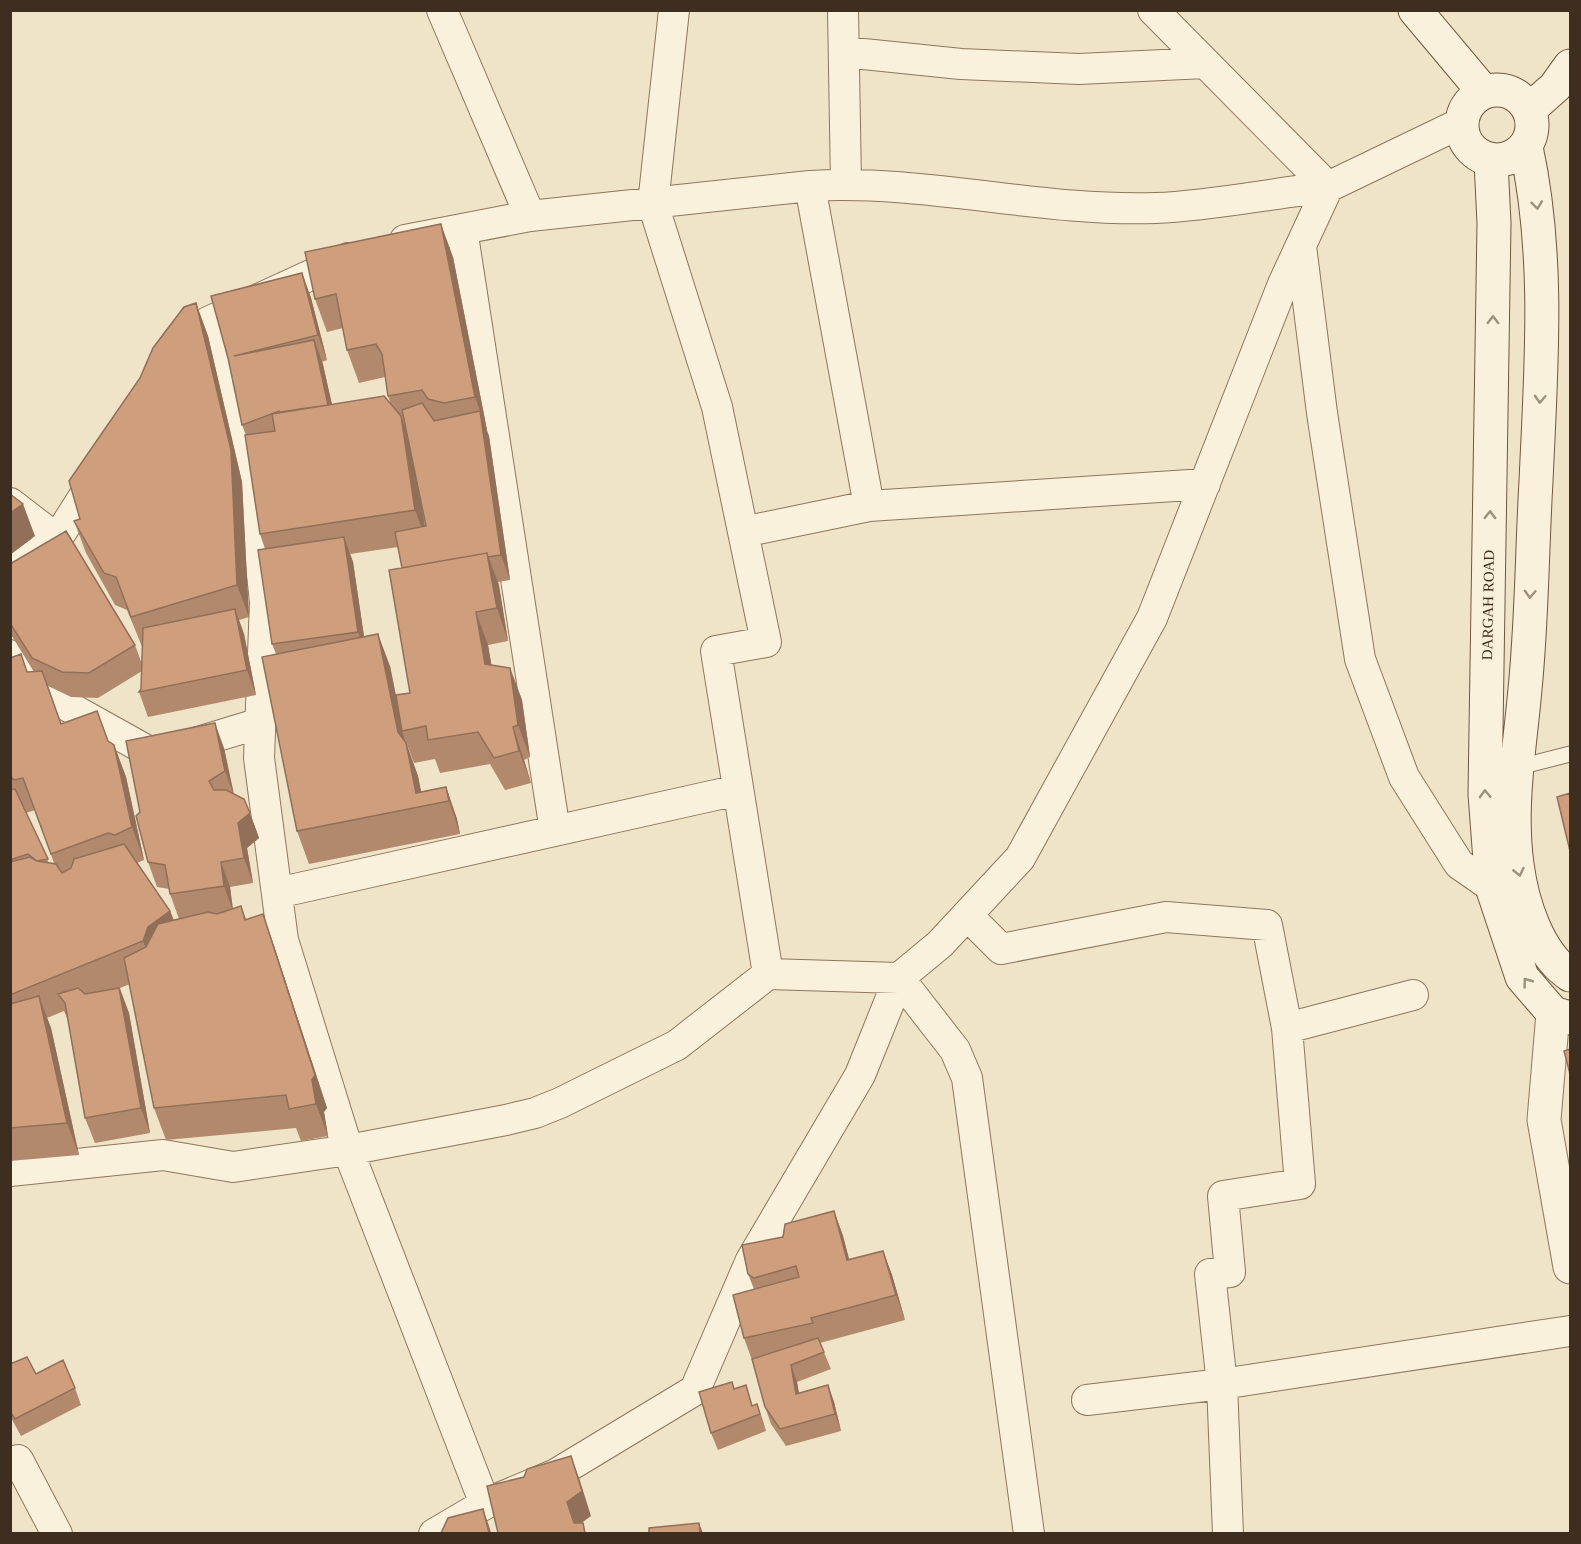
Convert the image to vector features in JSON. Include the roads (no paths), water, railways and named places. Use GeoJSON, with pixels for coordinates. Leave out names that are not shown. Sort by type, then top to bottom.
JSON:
{"type":"FeatureCollection","features":[{"type":"Feature","properties":{"kind":"main road"},"geometry":{"type":"LineString","coordinates":[[1415,10],[1483,91]]}},
{"type":"Feature","properties":{"kind":"main road"},"geometry":{"type":"LineString","coordinates":[[1529,110],[1555,87],[1570,66]]}},
{"type":"Feature","properties":{"kind":"main road"},"geometry":{"type":"LineString","coordinates":[[1501,89],[1519,96],[1529,110],[1533,130],[1526,147],[1511,158],[1491,162],[1476,154],[1464,139],[1461,123],[1468,104],[1483,91],[1501,89]]}},
{"type":"Feature","properties":{"kind":"main road"},"geometry":{"type":"LineString","coordinates":[[1526,147],[1538,209],[1543,329],[1525,688],[1515,768],[1517,865],[1532,924],[1544,948],[1570,975]]}},
{"type":"Feature","properties":{"kind":"main road","name":"DARGAH ROAD"},"geometry":{"type":"LineString","coordinates":[[1491,162],[1494,223],[1485,794],[1492,887],[1522,977],[1562,1015]]}},
{"type":"Feature","properties":{"kind":"main road"},"geometry":{"type":"LineString","coordinates":[[1562,1015],[1544,1120],[1570,1267]]}},
{"type":"Feature","properties":{"kind":"street"},"geometry":{"type":"LineString","coordinates":[[442,10],[530,216]]}},
{"type":"Feature","properties":{"kind":"street"},"geometry":{"type":"LineString","coordinates":[[674,10],[653,204],[717,407],[766,642],[716,651],[768,974]]}},
{"type":"Feature","properties":{"kind":"street"},"geometry":{"type":"LineString","coordinates":[[843,10],[846,184]]}},
{"type":"Feature","properties":{"kind":"street"},"geometry":{"type":"LineString","coordinates":[[1154,10],[1328,187]]}},
{"type":"Feature","properties":{"kind":"street"},"geometry":{"type":"LineString","coordinates":[[844,52],[961,64],[1079,69],[1205,63]]}},
{"type":"Feature","properties":{"kind":"street"},"geometry":{"type":"LineString","coordinates":[[161,375],[174,356],[208,322],[377,246],[530,216],[846,184],[1037,202],[1156,208],[1328,187],[1461,123]]}},
{"type":"Feature","properties":{"kind":"street"},"geometry":{"type":"LineString","coordinates":[[810,186],[869,506]]}},
{"type":"Feature","properties":{"kind":"street"},"geometry":{"type":"LineString","coordinates":[[434,1533],[485,1504],[556,1474],[695,1390],[752,1260],[860,1075],[899,978],[940,944],[1020,858],[1152,618],[1283,284],[1328,187]]}},
{"type":"Feature","properties":{"kind":"street"},"geometry":{"type":"LineString","coordinates":[[462,230],[555,831]]}},
{"type":"Feature","properties":{"kind":"street"},"geometry":{"type":"LineString","coordinates":[[1301,246],[1322,413],[1360,659],[1404,777],[1459,864],[1492,887]]}},
{"type":"Feature","properties":{"kind":"street"},"geometry":{"type":"LineString","coordinates":[[208,322],[250,464],[265,602],[259,758],[283,940],[348,1150],[485,1504]]}},
{"type":"Feature","properties":{"kind":"street"},"geometry":{"type":"LineString","coordinates":[[10,573],[57,539],[112,452]]}},
{"type":"Feature","properties":{"kind":"street"},"geometry":{"type":"LineString","coordinates":[[743,532],[869,506],[1205,484]]}},
{"type":"Feature","properties":{"kind":"street"},"geometry":{"type":"LineString","coordinates":[[10,503],[57,539]]}},
{"type":"Feature","properties":{"kind":"street"},"geometry":{"type":"LineString","coordinates":[[14,667],[35,688],[155,755],[260,723]]}},
{"type":"Feature","properties":{"kind":"street"},"geometry":{"type":"LineString","coordinates":[[276,893],[738,790]]}},
{"type":"Feature","properties":{"kind":"street"},"geometry":{"type":"LineString","coordinates":[[967,915],[1001,949],[1166,917],[1267,925],[1287,1028],[1300,1184],[1223,1196],[1230,1272],[1210,1274],[1222,1384],[1228,1533]]}},
{"type":"Feature","properties":{"kind":"street"},"geometry":{"type":"LineString","coordinates":[[10,1171],[163,1155],[234,1167],[348,1150],[506,1120],[535,1113],[560,1103],[677,1045],[768,974],[899,978]]}},
{"type":"Feature","properties":{"kind":"street"},"geometry":{"type":"LineString","coordinates":[[899,978],[955,1050],[967,1078],[1029,1533]]}},
{"type":"Feature","properties":{"kind":"street"},"geometry":{"type":"LineString","coordinates":[[1287,1028],[1413,995]]}},
{"type":"Feature","properties":{"kind":"street"},"geometry":{"type":"LineString","coordinates":[[1087,1400],[1222,1384],[1570,1331]]}},
{"type":"Feature","properties":{"kind":"street"},"geometry":{"type":"LineString","coordinates":[[10,1462],[18,1460],[57,1533]]}},
{"type":"Feature","properties":{"kind":"lane"},"geometry":{"type":"LineString","coordinates":[[1515,768],[1570,754]]}}]}
